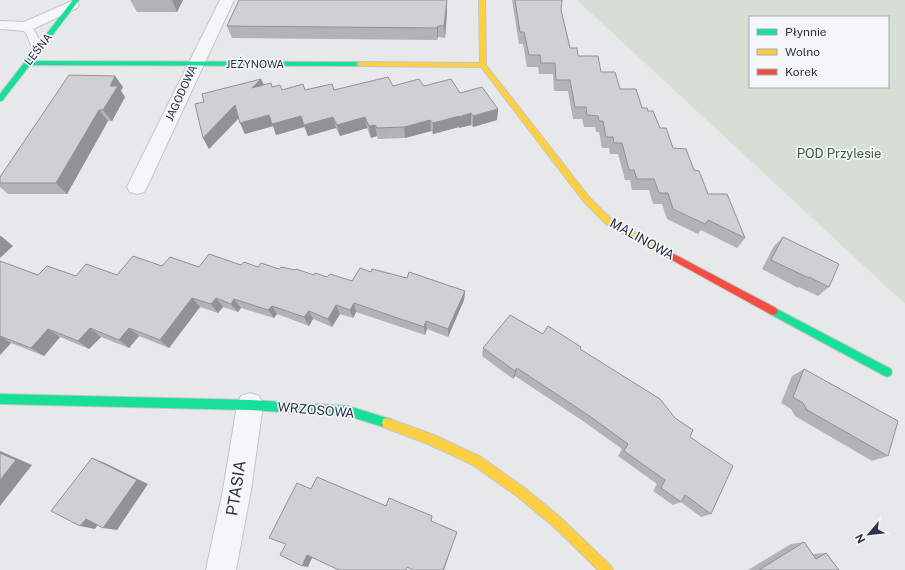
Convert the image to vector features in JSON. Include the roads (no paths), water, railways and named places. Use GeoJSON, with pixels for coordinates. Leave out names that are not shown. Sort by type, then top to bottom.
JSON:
{"type":"FeatureCollection","features":[{"type":"Feature","properties":{"kind":"street","name":"JAGODOWA"},"geometry":{"type":"LineString","coordinates":[[137,188],[195,64],[227,0]]}},
{"type":"Feature","properties":{"kind":"street"},"geometry":{"type":"LineString","coordinates":[[482,0],[483,65]]}},
{"type":"Feature","properties":{"kind":"street"},"geometry":{"type":"LineString","coordinates":[[0,25],[26,27],[74,3]]}},
{"type":"Feature","properties":{"kind":"street","name":"LEŚNA"},"geometry":{"type":"LineString","coordinates":[[0,99],[74,3]]}},
{"type":"Feature","properties":{"kind":"street","name":"JEŻYNOWA"},"geometry":{"type":"LineString","coordinates":[[27,64],[483,65]]}},
{"type":"Feature","properties":{"kind":"street","name":"MALINOWA"},"geometry":{"type":"LineString","coordinates":[[483,65],[587,200],[609,222],[887,372]]}},
{"type":"Feature","properties":{"kind":"street","name":"WRZOSOWA"},"geometry":{"type":"LineString","coordinates":[[0,399],[250,405],[348,411],[395,425],[437,442],[476,461],[522,493],[557,522],[607,570]]}},
{"type":"Feature","properties":{"kind":"street","name":"PTASIA"},"geometry":{"type":"LineString","coordinates":[[221,570],[237,490],[250,405]]}},
{"type":"Feature","properties":{"kind":"lane"},"geometry":{"type":"LineString","coordinates":[[26,27],[32,35],[38,50]]}},
{"type":"Feature","properties":{"kind":"park label","name":"POD Przylesie"},"geometry":{"type":"Point","coordinates":[839,153]}}]}
